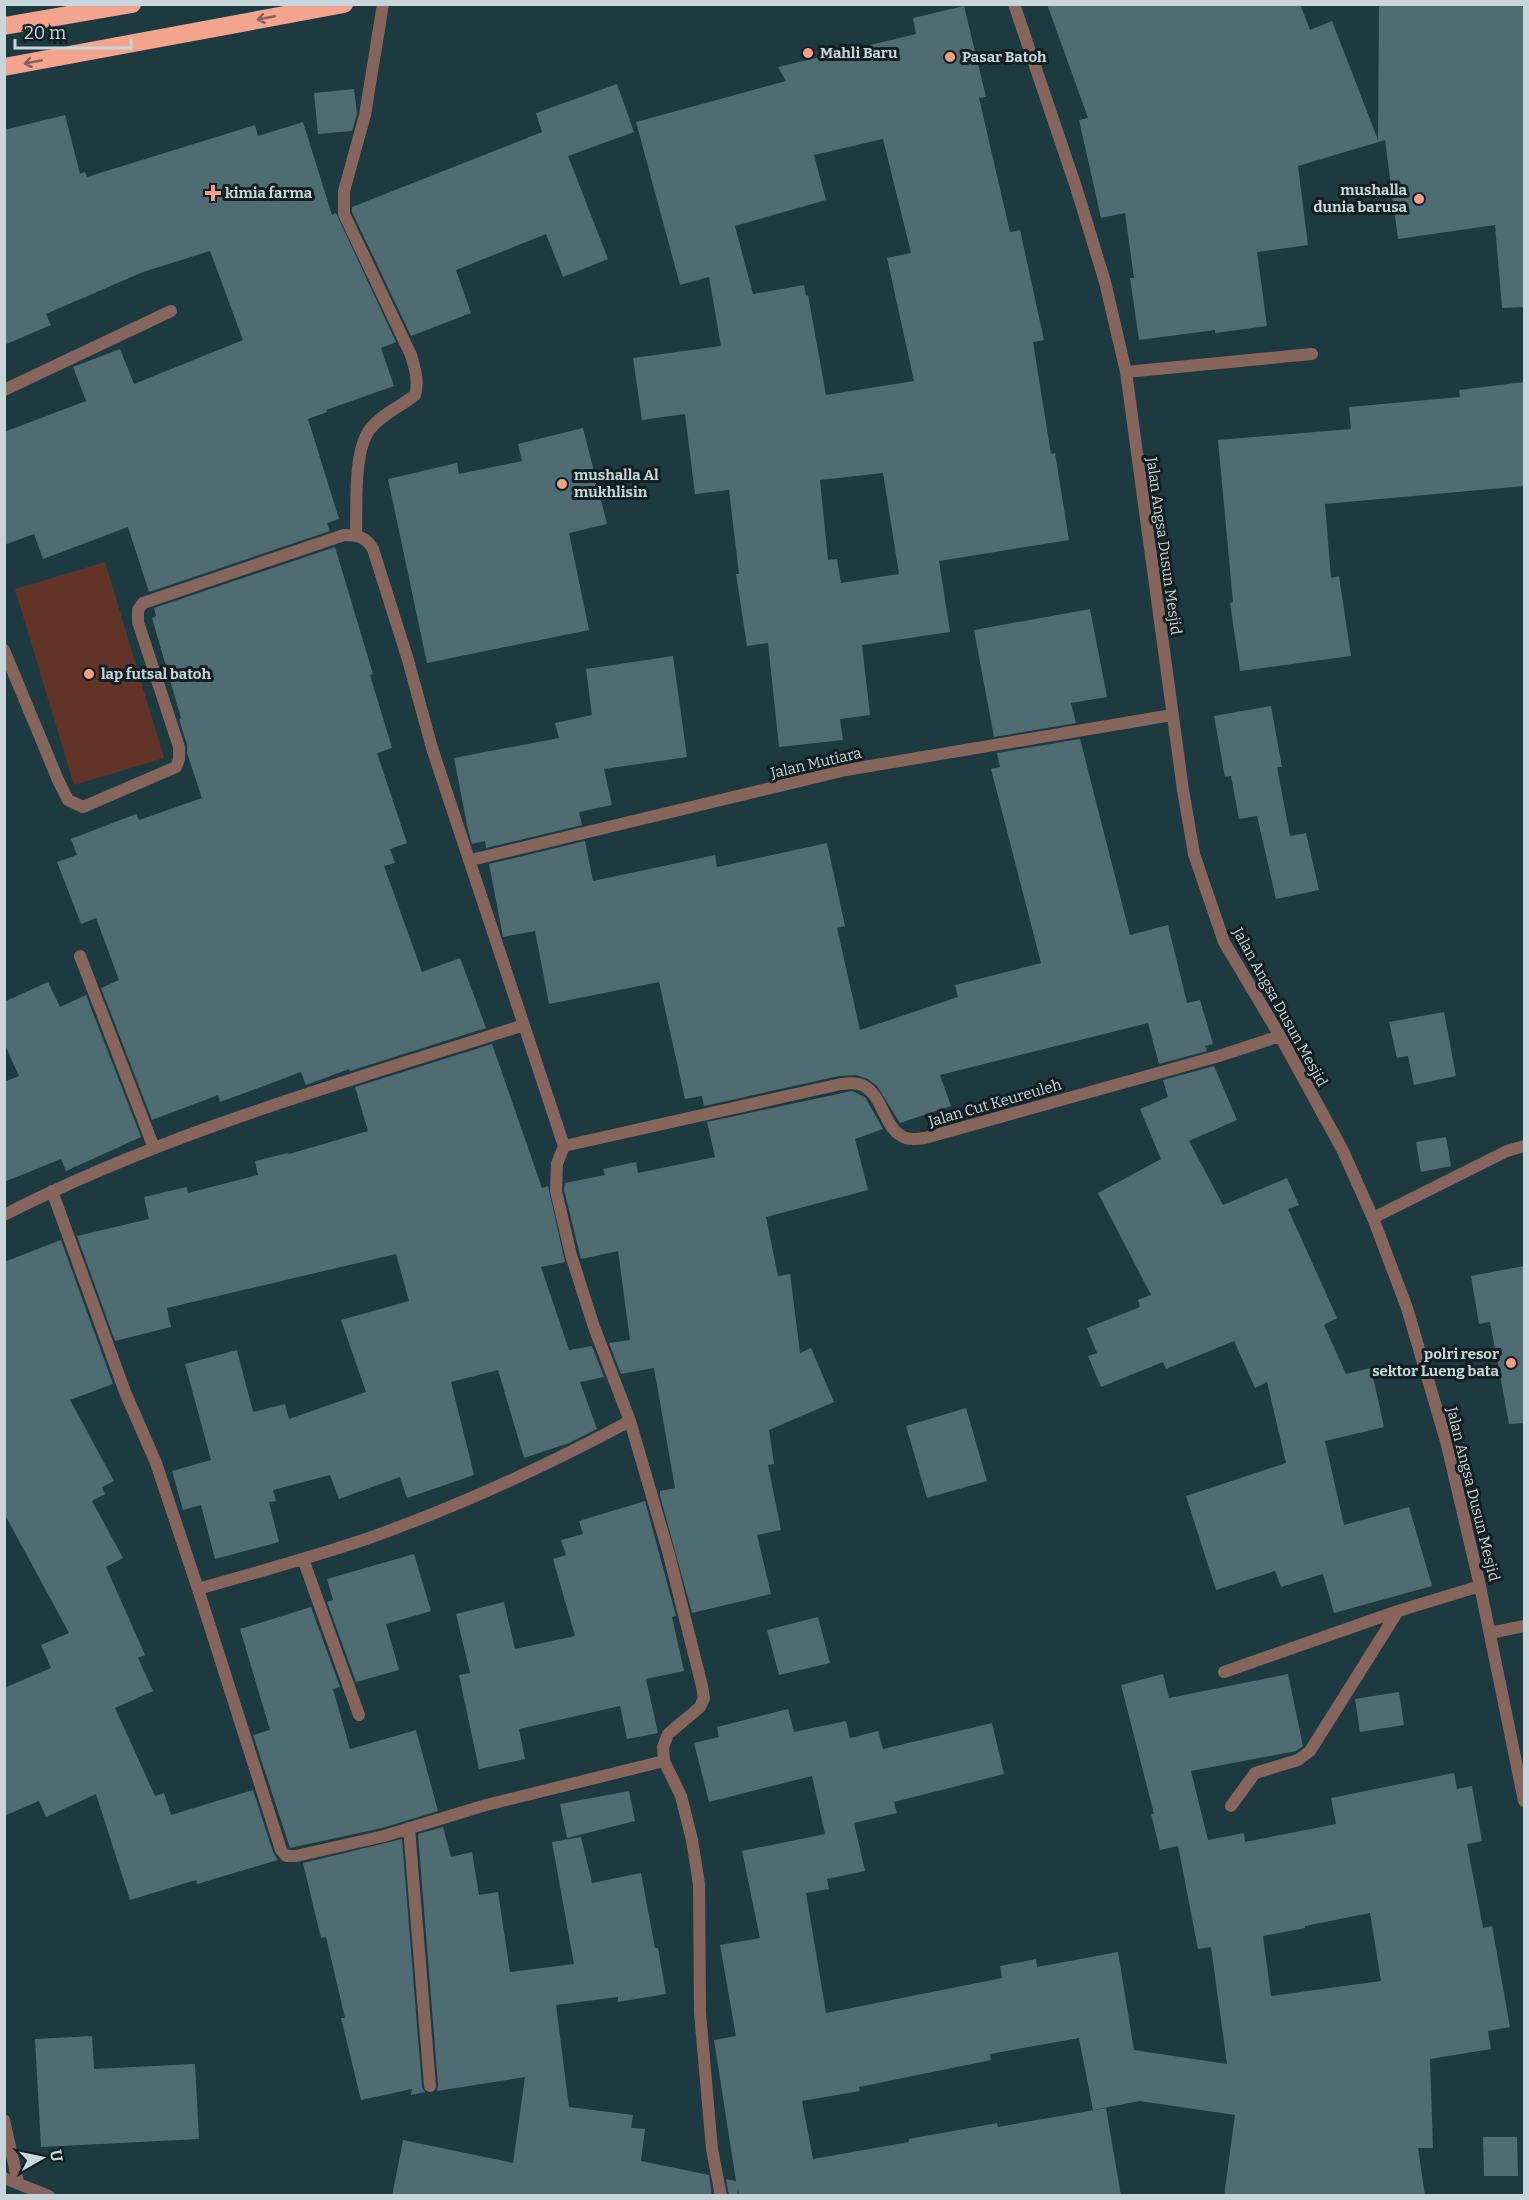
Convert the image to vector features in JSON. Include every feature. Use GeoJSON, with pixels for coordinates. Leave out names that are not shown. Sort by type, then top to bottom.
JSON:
{"type":"FeatureCollection","features":[{"type":"Feature","properties":{"kind":"highway"},"geometry":{"type":"LineString","coordinates":[[4,26],[132,4]]}},
{"type":"Feature","properties":{"kind":"highway"},"geometry":{"type":"LineString","coordinates":[[4,67],[344,4]]}},
{"type":"Feature","properties":{"kind":"street"},"geometry":{"type":"LineString","coordinates":[[356,535],[358,475],[363,441],[371,428],[388,413],[415,395],[417,387],[416,371],[411,355],[344,214],[344,190],[365,115],[383,4]]}},
{"type":"Feature","properties":{"kind":"street","name":"Jalan Angsa Dusun Mesjid"},"geometry":{"type":"LineString","coordinates":[[1014,4],[1102,271],[1126,372],[1172,716],[1194,854],[1224,942],[1280,1036],[1342,1149],[1373,1218],[1407,1308],[1440,1419],[1480,1586],[1524,1800]]}},
{"type":"Feature","properties":{"kind":"street"},"geometry":{"type":"LineString","coordinates":[[4,390],[171,311]]}},
{"type":"Feature","properties":{"kind":"street"},"geometry":{"type":"LineString","coordinates":[[1126,372],[1312,354]]}},
{"type":"Feature","properties":{"kind":"street"},"geometry":{"type":"LineString","coordinates":[[4,650],[68,800],[83,807],[176,767],[180,759],[179,747],[138,622],[138,610],[143,603],[344,535],[356,535],[368,540],[374,549],[432,748],[564,1146],[555,1174],[556,1191],[566,1233],[594,1327],[630,1421],[668,1551],[704,1698],[700,1707],[668,1734],[663,1747],[664,1761],[681,1796],[692,1840],[699,1884],[700,2013],[712,2149],[721,2196]]}},
{"type":"Feature","properties":{"kind":"street","name":"Jalan Mutiara"},"geometry":{"type":"LineString","coordinates":[[471,860],[846,770],[1172,716]]}},
{"type":"Feature","properties":{"kind":"street"},"geometry":{"type":"LineString","coordinates":[[80,956],[154,1148]]}},
{"type":"Feature","properties":{"kind":"street"},"geometry":{"type":"LineString","coordinates":[[4,1215],[52,1191],[154,1148],[524,1025]]}},
{"type":"Feature","properties":{"kind":"street","name":"Jalan Cut Keureuleh"},"geometry":{"type":"LineString","coordinates":[[564,1146],[840,1084],[854,1083],[866,1086],[898,1134],[909,1140],[925,1138],[1219,1056],[1280,1036]]}},
{"type":"Feature","properties":{"kind":"street"},"geometry":{"type":"LineString","coordinates":[[1373,1218],[1507,1151],[1524,1146]]}},
{"type":"Feature","properties":{"kind":"street"},"geometry":{"type":"LineString","coordinates":[[52,1191],[125,1392],[156,1463],[280,1850],[286,1856],[296,1856],[384,1836],[486,1805],[664,1761]]}},
{"type":"Feature","properties":{"kind":"street"},"geometry":{"type":"LineString","coordinates":[[198,1589],[369,1538],[462,1502],[581,1447],[630,1421]]}},
{"type":"Feature","properties":{"kind":"street"},"geometry":{"type":"LineString","coordinates":[[303,1559],[359,1715]]}},
{"type":"Feature","properties":{"kind":"street"},"geometry":{"type":"LineString","coordinates":[[1224,1672],[1398,1611],[1480,1586]]}},
{"type":"Feature","properties":{"kind":"street"},"geometry":{"type":"LineString","coordinates":[[1231,1806],[1255,1773],[1298,1760],[1310,1751],[1398,1611]]}},
{"type":"Feature","properties":{"kind":"street"},"geometry":{"type":"LineString","coordinates":[[1490,1633],[1524,1626]]}},
{"type":"Feature","properties":{"kind":"street"},"geometry":{"type":"LineString","coordinates":[[409,1828],[430,2086]]}},
{"type":"Feature","properties":{"kind":"street"},"geometry":{"type":"LineString","coordinates":[[4,2120],[18,2182]]}},
{"type":"Feature","properties":{"kind":"street"},"geometry":{"type":"LineString","coordinates":[[4,2178],[44,2195]]}},
{"type":"Feature","properties":{"kind":"shaded area","name":"lap futsal batoh"},"geometry":{"type":"Polygon","coordinates":[[[105,562],[164,758],[74,785],[15,589],[105,562]]]}},
{"type":"Feature","properties":{"kind":"building"},"geometry":{"type":"Polygon","coordinates":[[[1047,4],[1300,4],[1310,30],[1332,21],[1378,140],[1379,4],[1524,4],[1524,307],[1502,308],[1495,225],[1398,239],[1385,140],[1298,166],[1308,245],[1257,252],[1267,326],[1139,340],[1130,278],[1134,278],[1125,213],[1101,218],[1079,120],[1088,118],[1047,4]]]}},
{"type":"Feature","properties":{"kind":"building"},"geometry":{"type":"Polygon","coordinates":[[[964,6],[986,97],[979,98],[1010,232],[1020,230],[1044,340],[1033,342],[1051,454],[1055,453],[1069,540],[939,561],[950,632],[862,645],[870,715],[840,719],[843,740],[779,747],[768,643],[747,646],[736,574],[739,574],[729,490],[695,494],[685,414],[642,420],[633,358],[721,346],[709,277],[680,285],[636,122],[786,81],[778,67],[916,34],[913,18],[964,6]],[[883,139],[814,155],[826,200],[735,226],[753,294],[804,285],[806,296],[808,295],[826,395],[914,381],[887,258],[911,253],[883,139]],[[883,473],[820,480],[828,560],[837,559],[841,583],[899,574],[883,473]]]}},
{"type":"Feature","properties":{"kind":"building"},"geometry":{"type":"Polygon","coordinates":[[[617,84],[634,132],[568,156],[608,259],[563,277],[546,234],[456,270],[471,313],[411,336],[352,212],[352,207],[542,132],[536,113],[617,84]]]}},
{"type":"Feature","properties":{"kind":"building"},"geometry":{"type":"Polygon","coordinates":[[[354,89],[357,114],[352,131],[318,134],[314,93],[354,89]]]}},
{"type":"Feature","properties":{"kind":"building"},"geometry":{"type":"Polygon","coordinates":[[[65,115],[80,174],[85,172],[87,177],[255,125],[258,136],[303,122],[332,215],[336,213],[396,342],[381,348],[394,386],[326,410],[327,412],[308,419],[339,519],[327,523],[330,531],[149,592],[128,527],[43,559],[34,534],[4,545],[4,432],[86,401],[73,367],[120,349],[134,384],[243,340],[210,251],[143,272],[46,314],[51,325],[4,345],[4,130],[65,115]]]}},
{"type":"Feature","properties":{"kind":"building"},"geometry":{"type":"Polygon","coordinates":[[[1524,382],[1524,486],[1325,504],[1331,578],[1339,576],[1351,656],[1240,671],[1230,603],[1233,602],[1218,440],[1351,429],[1349,407],[1460,397],[1459,390],[1524,382]]]}},
{"type":"Feature","properties":{"kind":"building"},"geometry":{"type":"Polygon","coordinates":[[[583,428],[607,524],[569,533],[589,630],[427,663],[388,479],[457,463],[459,474],[522,461],[518,444],[583,428]]]}},
{"type":"Feature","properties":{"kind":"building"},"geometry":{"type":"Polygon","coordinates":[[[335,547],[373,674],[370,675],[392,748],[377,753],[407,843],[390,849],[395,863],[384,866],[422,972],[460,958],[486,1028],[350,1071],[349,1069],[306,1085],[301,1072],[220,1102],[218,1095],[152,1120],[101,988],[119,980],[96,918],[81,924],[57,862],[77,855],[71,839],[136,814],[139,820],[202,798],[187,753],[187,745],[179,719],[181,718],[152,618],[156,616],[154,608],[335,547]]]}},
{"type":"Feature","properties":{"kind":"building"},"geometry":{"type":"Polygon","coordinates":[[[1090,609],[1107,697],[1071,703],[1076,723],[994,737],[974,630],[1090,609]]]}},
{"type":"Feature","properties":{"kind":"building"},"geometry":{"type":"Polygon","coordinates":[[[673,656],[687,757],[604,769],[612,805],[579,812],[582,825],[486,848],[485,841],[472,844],[454,758],[559,738],[555,723],[592,715],[586,669],[673,656]]]}},
{"type":"Feature","properties":{"kind":"building"},"geometry":{"type":"Polygon","coordinates":[[[1271,706],[1282,767],[1277,767],[1290,836],[1306,833],[1319,890],[1276,899],[1257,816],[1239,819],[1231,776],[1225,777],[1214,716],[1271,706]]]}},
{"type":"Feature","properties":{"kind":"building"},"geometry":{"type":"Polygon","coordinates":[[[1080,739],[1130,935],[1168,925],[1187,1003],[1200,1000],[1213,1044],[1205,1046],[1207,1051],[1159,1064],[1148,1023],[940,1075],[951,1106],[900,1123],[877,1086],[868,1079],[856,1075],[839,1076],[704,1106],[702,1096],[685,1099],[659,982],[549,1004],[535,931],[503,937],[489,864],[585,841],[593,881],[715,855],[717,867],[827,843],[845,926],[837,928],[860,1030],[958,997],[955,985],[1041,963],[991,769],[1000,767],[997,753],[1080,739]]]}},
{"type":"Feature","properties":{"kind":"building"},"geometry":{"type":"Polygon","coordinates":[[[48,982],[60,1007],[86,995],[141,1137],[66,1171],[61,1159],[4,1182],[4,1082],[19,1076],[4,1043],[4,1002],[48,982]]]}},
{"type":"Feature","properties":{"kind":"building"},"geometry":{"type":"Polygon","coordinates":[[[1444,1012],[1456,1076],[1414,1085],[1408,1056],[1397,1058],[1389,1022],[1444,1012]]]}},
{"type":"Feature","properties":{"kind":"building"},"geometry":{"type":"Polygon","coordinates":[[[492,1044],[542,1188],[548,1186],[565,1262],[541,1267],[569,1350],[592,1346],[604,1377],[580,1382],[597,1429],[569,1443],[524,1458],[498,1370],[451,1382],[474,1475],[407,1498],[400,1477],[339,1499],[330,1475],[273,1490],[276,1501],[269,1502],[279,1542],[215,1559],[201,1505],[183,1510],[172,1471],[211,1460],[185,1364],[237,1350],[253,1412],[285,1404],[289,1419],[366,1392],[341,1320],[409,1301],[396,1254],[167,1308],[171,1327],[115,1341],[77,1236],[149,1219],[144,1197],[187,1187],[188,1193],[258,1175],[255,1161],[289,1154],[368,1131],[355,1087],[492,1044]]]}},
{"type":"Feature","properties":{"kind":"building"},"geometry":{"type":"Polygon","coordinates":[[[1214,1066],[1237,1120],[1189,1141],[1223,1205],[1287,1178],[1299,1205],[1288,1209],[1337,1318],[1324,1325],[1346,1374],[1371,1368],[1384,1427],[1325,1441],[1344,1525],[1409,1507],[1432,1586],[1334,1613],[1323,1574],[1281,1587],[1275,1571],[1216,1590],[1186,1496],[1286,1463],[1267,1382],[1255,1388],[1234,1341],[1166,1369],[1163,1362],[1101,1387],[1088,1356],[1097,1353],[1087,1328],[1140,1307],[1138,1300],[1151,1295],[1098,1193],[1161,1159],[1140,1109],[1168,1097],[1163,1080],[1214,1066]]]}},
{"type":"Feature","properties":{"kind":"building"},"geometry":{"type":"Polygon","coordinates":[[[852,1091],[865,1097],[883,1129],[855,1139],[868,1190],[766,1217],[778,1276],[790,1274],[800,1353],[811,1348],[834,1402],[769,1430],[774,1464],[768,1465],[781,1530],[757,1535],[771,1594],[692,1613],[660,1496],[660,1491],[675,1488],[654,1368],[621,1374],[609,1343],[630,1340],[618,1251],[581,1259],[564,1190],[565,1183],[605,1175],[603,1169],[636,1162],[638,1173],[715,1157],[707,1122],[852,1091]]]}},
{"type":"Feature","properties":{"kind":"building"},"geometry":{"type":"Polygon","coordinates":[[[1446,1137],[1451,1166],[1421,1172],[1416,1142],[1446,1137]]]}},
{"type":"Feature","properties":{"kind":"building"},"geometry":{"type":"Polygon","coordinates":[[[61,1240],[113,1384],[70,1400],[114,1481],[102,1487],[105,1494],[92,1501],[123,1558],[106,1567],[145,1655],[138,1658],[153,1691],[115,1708],[155,1796],[164,1793],[171,1815],[253,1790],[273,1852],[278,1860],[197,1884],[196,1880],[130,1900],[96,1794],[46,1817],[39,1801],[4,1816],[4,1688],[51,1668],[41,1645],[69,1633],[4,1513],[4,1262],[61,1240]]]}},
{"type":"Feature","properties":{"kind":"building"},"geometry":{"type":"Polygon","coordinates":[[[1524,1266],[1524,1423],[1509,1424],[1490,1322],[1479,1324],[1471,1276],[1524,1266]]]}},
{"type":"Feature","properties":{"kind":"building"},"geometry":{"type":"Polygon","coordinates":[[[966,1408],[987,1481],[927,1498],[906,1426],[966,1408]]]}},
{"type":"Feature","properties":{"kind":"building"},"geometry":{"type":"Polygon","coordinates":[[[645,1501],[676,1616],[672,1617],[684,1671],[646,1679],[658,1733],[627,1739],[620,1706],[519,1729],[525,1759],[479,1769],[459,1675],[470,1673],[456,1614],[504,1602],[515,1649],[575,1636],[553,1559],[566,1555],[561,1540],[583,1534],[579,1521],[645,1501]]]}},
{"type":"Feature","properties":{"kind":"building"},"geometry":{"type":"Polygon","coordinates":[[[414,1554],[431,1611],[386,1624],[399,1670],[356,1682],[327,1602],[333,1600],[327,1579],[414,1554]]]}},
{"type":"Feature","properties":{"kind":"building"},"geometry":{"type":"Polygon","coordinates":[[[311,1607],[340,1687],[333,1689],[350,1749],[416,1730],[438,1811],[382,1828],[290,1848],[253,1735],[270,1730],[240,1629],[311,1607]]]}},
{"type":"Feature","properties":{"kind":"building"},"geometry":{"type":"Polygon","coordinates":[[[818,1617],[830,1663],[779,1675],[767,1630],[818,1617]]]}},
{"type":"Feature","properties":{"kind":"building"},"geometry":{"type":"Polygon","coordinates":[[[1163,1674],[1169,1698],[1288,1674],[1303,1746],[1296,1751],[1191,1771],[1208,1840],[1244,1833],[1245,1842],[1336,1824],[1331,1798],[1454,1773],[1457,1789],[1472,1786],[1482,1841],[1467,1844],[1483,1928],[1492,1926],[1510,2027],[1488,2031],[1491,2049],[1430,2059],[1433,2148],[1418,2148],[1425,2196],[1224,2196],[1235,2115],[1140,2101],[1093,2110],[1079,2038],[990,2054],[991,2060],[859,2087],[860,2091],[802,2101],[813,2159],[997,2123],[998,2127],[1106,2108],[1121,2196],[739,2196],[738,2189],[737,2196],[729,2196],[726,2179],[736,2181],[714,2040],[736,2036],[720,1945],[760,1938],[742,1851],[825,1834],[812,1776],[709,1802],[694,1743],[719,1737],[717,1727],[788,1709],[794,1732],[846,1721],[850,1738],[878,1731],[883,1749],[992,1723],[1004,1774],[894,1802],[897,1813],[854,1823],[865,1871],[827,1879],[829,1889],[806,1893],[826,2013],[1002,1978],[1000,1966],[1036,1959],[1037,1967],[1118,1952],[1134,2050],[1227,2064],[1211,1947],[1198,1949],[1178,1846],[1160,1850],[1151,1814],[1154,1814],[1121,1685],[1163,1674]],[[1370,1913],[1263,1936],[1271,1996],[1381,1981],[1370,1913]]]}},
{"type":"Feature","properties":{"kind":"building"},"geometry":{"type":"Polygon","coordinates":[[[1399,1692],[1404,1725],[1360,1732],[1355,1699],[1399,1692]]]}},
{"type":"Feature","properties":{"kind":"building"},"geometry":{"type":"Polygon","coordinates":[[[629,1791],[635,1821],[567,1838],[560,1804],[629,1791]]]}},
{"type":"Feature","properties":{"kind":"building"},"geometry":{"type":"Polygon","coordinates":[[[443,1827],[451,1857],[472,1852],[479,1895],[498,1892],[510,1972],[574,1964],[552,1842],[581,1837],[592,1883],[641,1873],[666,1994],[618,2002],[618,1997],[556,2005],[569,2107],[633,2115],[631,2128],[645,2129],[641,2161],[709,2175],[712,2196],[392,2196],[403,2140],[513,2163],[525,2077],[437,2091],[418,1834],[443,1827]]]}},
{"type":"Feature","properties":{"kind":"building"},"geometry":{"type":"Polygon","coordinates":[[[402,1839],[422,2087],[425,2092],[411,2095],[412,2089],[361,2100],[341,2018],[345,2018],[326,1937],[321,1938],[303,1863],[402,1839]]]}},
{"type":"Feature","properties":{"kind":"building"},"geometry":{"type":"Polygon","coordinates":[[[92,2036],[94,2069],[195,2064],[199,2139],[41,2147],[35,2039],[92,2036]]]}},
{"type":"Feature","properties":{"kind":"building"},"geometry":{"type":"Polygon","coordinates":[[[1483,2137],[1517,2137],[1518,2176],[1484,2176],[1483,2137]]]}},
{"type":"Feature","properties":{"kind":"place","name":"Mahli Baru"},"geometry":{"type":"Point","coordinates":[808,53]}},
{"type":"Feature","properties":{"kind":"place","name":"Pasar Batoh"},"geometry":{"type":"Point","coordinates":[950,57]}},
{"type":"Feature","properties":{"kind":"place","name":"kimia farma"},"geometry":{"type":"Point","coordinates":[213,193]}},
{"type":"Feature","properties":{"kind":"place","name":"mushalla dunia barusa"},"geometry":{"type":"Point","coordinates":[1419,199]}},
{"type":"Feature","properties":{"kind":"place","name":"mushalla Al mukhlisin"},"geometry":{"type":"Point","coordinates":[562,484]}},
{"type":"Feature","properties":{"kind":"place","name":"lap futsal batoh"},"geometry":{"type":"Point","coordinates":[89,674]}},
{"type":"Feature","properties":{"kind":"place","name":"polri resor sektor Lueng bata"},"geometry":{"type":"Point","coordinates":[1511,1363]}}]}
